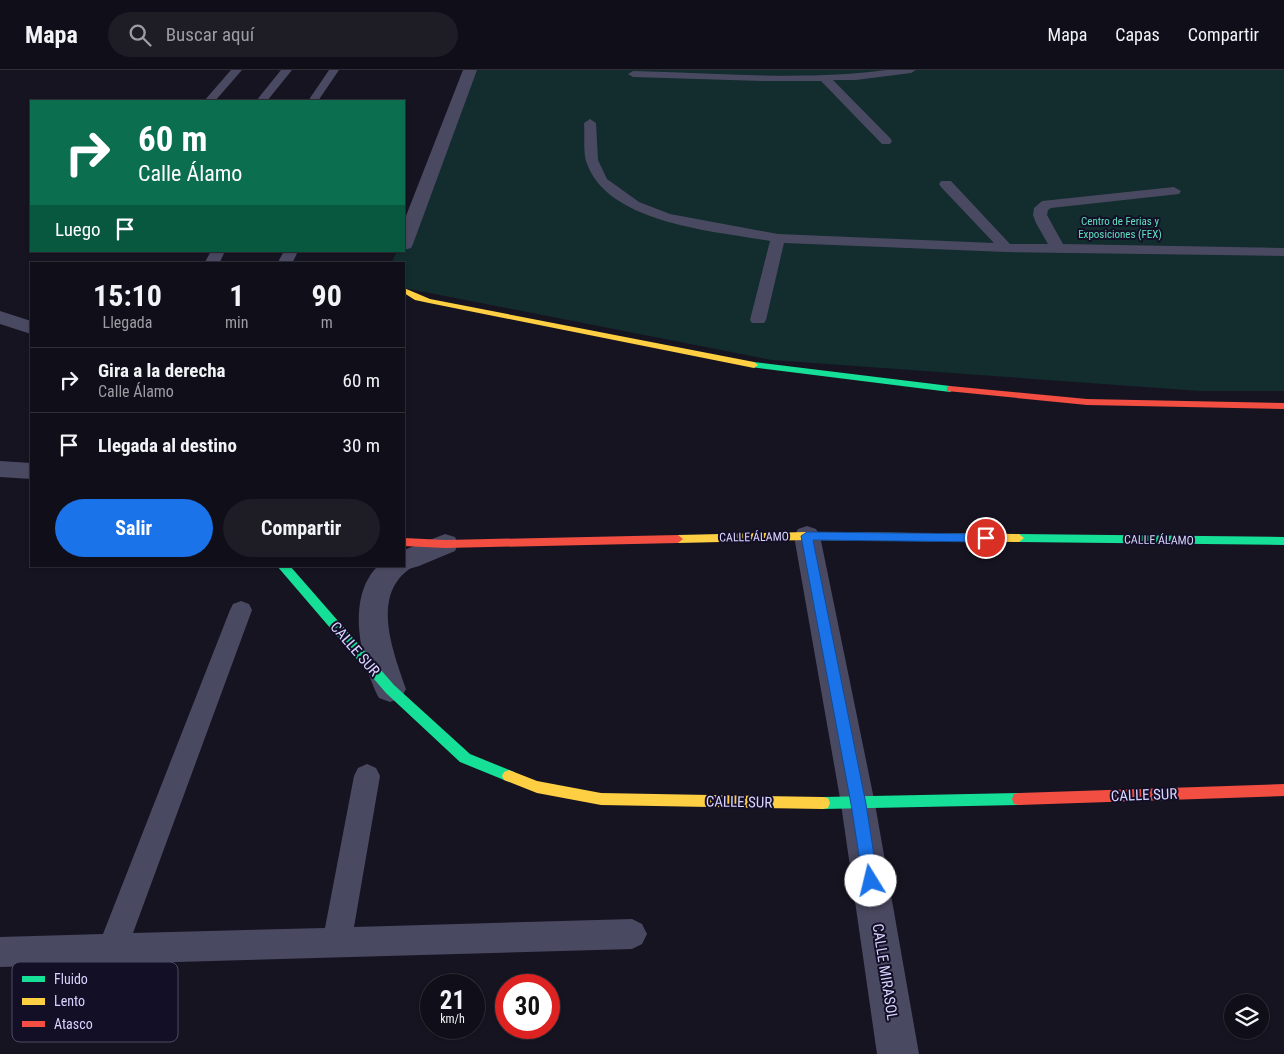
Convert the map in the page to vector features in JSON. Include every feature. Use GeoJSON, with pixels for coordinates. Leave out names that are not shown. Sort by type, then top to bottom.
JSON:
{"type":"FeatureCollection","features":[{"type":"Feature","properties":{"kind":"street"},"geometry":{"type":"LineString","coordinates":[[405,241],[470,70]]}},
{"type":"Feature","properties":{"kind":"street"},"geometry":{"type":"LineString","coordinates":[[405,291],[418,298],[429,301],[741,363],[915,386],[1087,402],[1284,406]]}},
{"type":"Feature","properties":{"kind":"street"},"geometry":{"type":"LineString","coordinates":[[0,317],[30,328]]}},
{"type":"Feature","properties":{"kind":"street"},"geometry":{"type":"LineString","coordinates":[[0,469],[30,471]]}},
{"type":"Feature","properties":{"kind":"street","name":"CALLE ÁLAMO"},"geometry":{"type":"LineString","coordinates":[[405,542],[445,544],[807,536],[1284,541]]}},
{"type":"Feature","properties":{"kind":"street","name":"CALLE MIRASOL"},"geometry":{"type":"LineString","coordinates":[[807,536],[858,804],[898,1054]]}},
{"type":"Feature","properties":{"kind":"street"},"geometry":{"type":"LineString","coordinates":[[405,560],[445,544]]}},
{"type":"Feature","properties":{"kind":"street","name":"CALLE SUR"},"geometry":{"type":"LineString","coordinates":[[284,567],[390,689],[465,758],[537,787],[601,799],[858,804],[1284,790]]}},
{"type":"Feature","properties":{"kind":"street"},"geometry":{"type":"LineString","coordinates":[[390,689],[377,643],[373,602],[380,581],[395,567]]}},
{"type":"Feature","properties":{"kind":"lane"},"geometry":{"type":"LineString","coordinates":[[210,100],[237,70]]}},
{"type":"Feature","properties":{"kind":"lane"},"geometry":{"type":"LineString","coordinates":[[262,100],[287,70]]}},
{"type":"Feature","properties":{"kind":"lane"},"geometry":{"type":"LineString","coordinates":[[313,100],[334,70]]}},
{"type":"Feature","properties":{"kind":"lane"},"geometry":{"type":"LineString","coordinates":[[633,74],[762,78],[856,77],[911,70]]}},
{"type":"Feature","properties":{"kind":"lane"},"geometry":{"type":"LineString","coordinates":[[824,77],[886,141]]}},
{"type":"Feature","properties":{"kind":"lane"},"geometry":{"type":"LineString","coordinates":[[590,122],[592,160],[602,181],[634,206],[667,218],[778,238],[1006,248],[1284,252]]}},
{"type":"Feature","properties":{"kind":"lane"},"geometry":{"type":"LineString","coordinates":[[946,184],[1006,248]]}},
{"type":"Feature","properties":{"kind":"lane"},"geometry":{"type":"LineString","coordinates":[[1058,249],[1040,215],[1041,208],[1047,204],[1174,191]]}},
{"type":"Feature","properties":{"kind":"lane"},"geometry":{"type":"LineString","coordinates":[[758,320],[778,238]]}},
{"type":"Feature","properties":{"kind":"lane"},"geometry":{"type":"LineString","coordinates":[[112,949],[240,610]]}},
{"type":"Feature","properties":{"kind":"lane"},"geometry":{"type":"LineString","coordinates":[[338,943],[367,776]]}},
{"type":"Feature","properties":{"kind":"lane"},"geometry":{"type":"LineString","coordinates":[[0,952],[632,934]]}},
{"type":"Feature","properties":{"kind":"green space","name":"Centro de Ferias y Exposiciones (FEX)"},"geometry":{"type":"Polygon","coordinates":[[[469,70],[1284,70],[1284,391],[1200,391],[772,360],[405,288],[405,262],[392,262],[397,252],[405,252],[405,233],[430,176],[469,70]]]}},
{"type":"Feature","properties":{"kind":"traffic: fast"},"geometry":{"type":"LineString","coordinates":[[754,365],[950,389]]}},
{"type":"Feature","properties":{"kind":"traffic: fast"},"geometry":{"type":"LineString","coordinates":[[1019,538],[1284,541]]}},
{"type":"Feature","properties":{"kind":"traffic: fast"},"geometry":{"type":"LineString","coordinates":[[284,567],[390,689],[465,758],[509,776]]}},
{"type":"Feature","properties":{"kind":"traffic: fast"},"geometry":{"type":"LineString","coordinates":[[823,803],[1019,799]]}},
{"type":"Feature","properties":{"kind":"traffic: slow"},"geometry":{"type":"LineString","coordinates":[[405,291],[418,298],[429,301],[754,365]]}},
{"type":"Feature","properties":{"kind":"traffic: slow"},"geometry":{"type":"LineString","coordinates":[[678,539],[807,536],[1019,538]]}},
{"type":"Feature","properties":{"kind":"traffic: slow"},"geometry":{"type":"LineString","coordinates":[[509,776],[537,787],[601,799],[823,803]]}},
{"type":"Feature","properties":{"kind":"traffic: jam"},"geometry":{"type":"LineString","coordinates":[[950,389],[1087,402],[1284,406]]}},
{"type":"Feature","properties":{"kind":"traffic: jam"},"geometry":{"type":"LineString","coordinates":[[405,542],[445,544],[678,539]]}},
{"type":"Feature","properties":{"kind":"traffic: jam"},"geometry":{"type":"LineString","coordinates":[[1019,799],[1284,790]]}},
{"type":"Feature","properties":{"kind":"route"},"geometry":{"type":"LineString","coordinates":[[871,881],[807,536],[986,538]]}}]}
